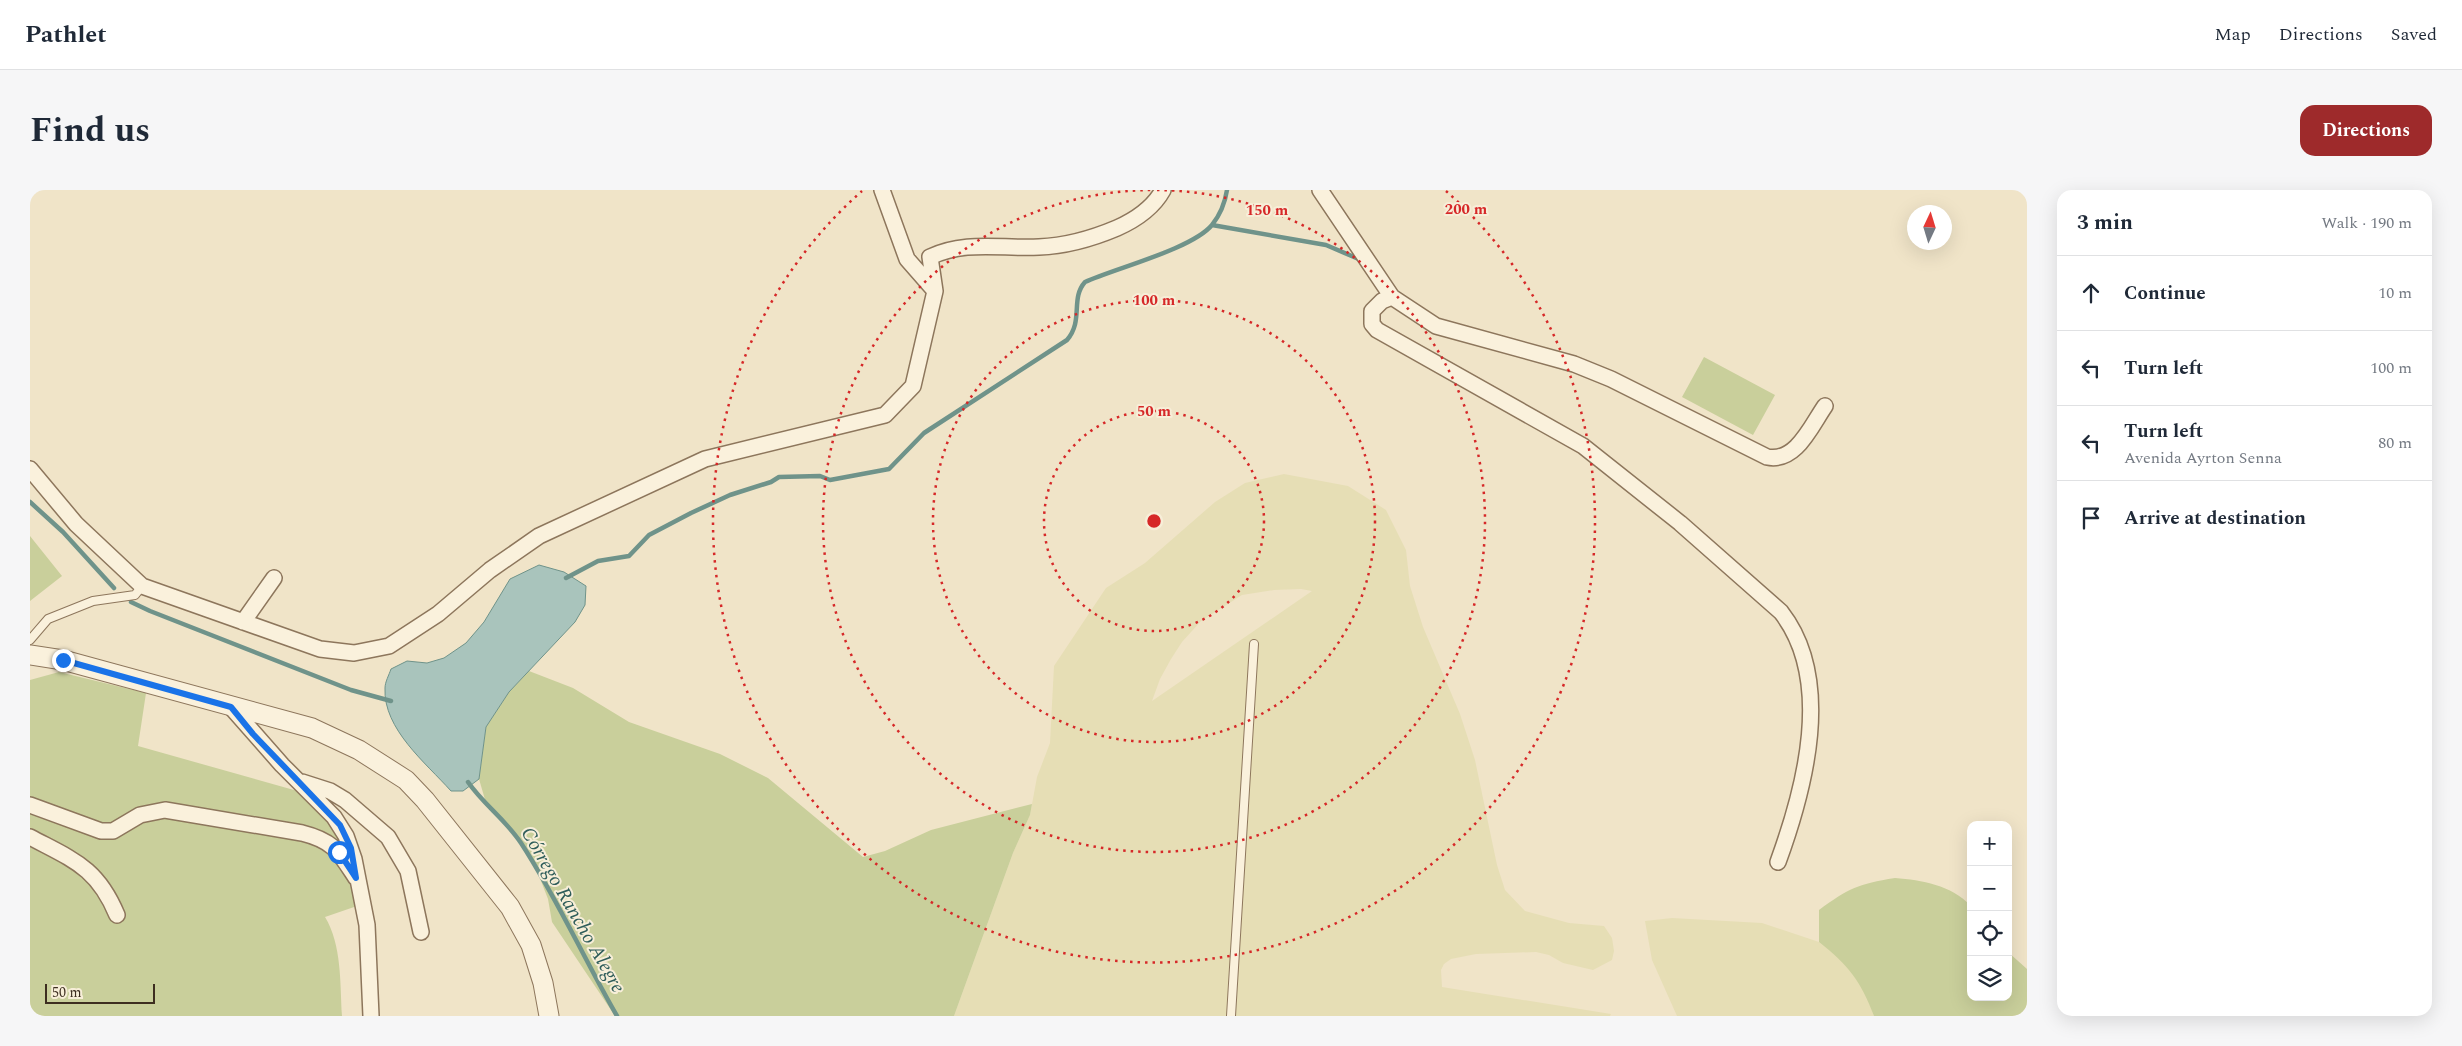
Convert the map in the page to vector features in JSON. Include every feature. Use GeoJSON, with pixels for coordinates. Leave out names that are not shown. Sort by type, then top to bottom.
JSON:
{"type":"FeatureCollection","features":[{"type":"Feature","properties":{"kind":"street"},"geometry":{"type":"LineString","coordinates":[[882,190],[907,259],[935,291]]}},
{"type":"Feature","properties":{"kind":"street"},"geometry":{"type":"LineString","coordinates":[[30,469],[76,524],[142,586],[320,649],[354,652],[389,646],[438,614],[490,570],[539,536],[705,458],[885,415],[912,386],[935,291],[930,257],[946,249],[963,246],[1037,247],[1085,241],[1128,223],[1146,211],[1163,190]]}},
{"type":"Feature","properties":{"kind":"street"},"geometry":{"type":"LineString","coordinates":[[1320,190],[1392,297],[1436,326],[1574,364],[1611,379],[1767,457],[1774,458],[1789,454],[1804,438],[1825,406]]}},
{"type":"Feature","properties":{"kind":"street"},"geometry":{"type":"LineString","coordinates":[[1392,297],[1376,304],[1372,311],[1372,324],[1377,330],[1583,446],[1680,522],[1775,606],[1788,622],[1805,660],[1811,708],[1809,738],[1802,781],[1791,828],[1778,862]]}},
{"type":"Feature","properties":{"kind":"street"},"geometry":{"type":"LineString","coordinates":[[243,622],[274,578]]}},
{"type":"Feature","properties":{"kind":"street"},"geometry":{"type":"LineString","coordinates":[[30,655],[63,660],[312,728],[359,750],[406,780],[425,800],[510,907],[531,945],[543,983],[549,1016]]}},
{"type":"Feature","properties":{"kind":"street"},"geometry":{"type":"LineString","coordinates":[[231,707],[253,734],[334,817],[346,836],[354,859],[356,878],[367,925],[370,1016]]}},
{"type":"Feature","properties":{"kind":"street"},"geometry":{"type":"LineString","coordinates":[[299,781],[330,791],[345,800],[388,837],[408,871],[421,932]]}},
{"type":"Feature","properties":{"kind":"street"},"geometry":{"type":"LineString","coordinates":[[30,805],[101,831],[113,831],[140,815],[165,810],[302,833],[318,837],[333,845],[356,878]]}},
{"type":"Feature","properties":{"kind":"street"},"geometry":{"type":"LineString","coordinates":[[30,837],[75,860],[88,869],[104,889],[117,915]]}},
{"type":"Feature","properties":{"kind":"lane"},"geometry":{"type":"LineString","coordinates":[[30,640],[48,619],[93,602],[135,595],[142,586]]}},
{"type":"Feature","properties":{"kind":"lane"},"geometry":{"type":"LineString","coordinates":[[1231,1016],[1254,644]]}},
{"type":"Feature","properties":{"kind":"shaded area"},"geometry":{"type":"Polygon","coordinates":[[[1284,474],[1348,486],[1386,510],[1406,550],[1410,586],[1423,627],[1460,714],[1475,760],[1497,865],[1505,890],[1525,911],[1569,923],[1604,926],[1612,938],[1614,951],[1612,960],[1593,970],[1563,963],[1549,955],[1536,952],[1476,954],[1451,959],[1444,964],[1441,970],[1442,987],[1611,1014],[1610,1016],[954,1016],[1013,853],[1030,815],[1037,777],[1050,743],[1054,666],[1106,588],[1145,563],[1215,502],[1245,483],[1284,474]],[[1301,589],[1274,590],[1242,595],[1201,621],[1182,642],[1171,659],[1160,679],[1152,701],[1312,591],[1301,589]]]}},
{"type":"Feature","properties":{"kind":"shaded area"},"geometry":{"type":"Polygon","coordinates":[[[1672,918],[1762,923],[1819,942],[1844,961],[1866,993],[1874,1016],[1677,1016],[1652,960],[1645,921],[1672,918]]]}},
{"type":"Feature","properties":{"kind":"green space"},"geometry":{"type":"Polygon","coordinates":[[[1704,357],[1775,395],[1753,435],[1682,397],[1704,357]]]}},
{"type":"Feature","properties":{"kind":"green space"},"geometry":{"type":"Polygon","coordinates":[[[30,536],[62,576],[30,601],[30,536]]]}},
{"type":"Feature","properties":{"kind":"green space"},"geometry":{"type":"Polygon","coordinates":[[[529,671],[573,688],[629,722],[720,754],[768,778],[863,857],[885,851],[931,830],[1032,804],[1030,815],[1013,853],[954,1016],[615,1016],[552,922],[548,899],[536,868],[523,844],[486,803],[479,779],[486,727],[509,692],[529,671]]]}},
{"type":"Feature","properties":{"kind":"green space"},"geometry":{"type":"Polygon","coordinates":[[[59,672],[146,693],[138,746],[301,792],[347,840],[357,906],[325,917],[335,940],[342,1016],[30,1016],[30,680],[59,672]]]}},
{"type":"Feature","properties":{"kind":"green space"},"geometry":{"type":"Polygon","coordinates":[[[1895,878],[1926,882],[1945,888],[1963,899],[1967,902],[1967,1001],[2012,1001],[2012,956],[2027,969],[2027,1016],[1874,1016],[1859,983],[1846,966],[1819,942],[1819,910],[1846,892],[1872,882],[1895,878]]]}},
{"type":"Feature","properties":{"kind":"water"},"geometry":{"type":"Polygon","coordinates":[[[539,565],[564,572],[586,586],[585,605],[575,622],[509,692],[486,727],[479,779],[463,791],[451,791],[398,731],[386,703],[385,688],[387,678],[391,669],[407,661],[427,663],[444,658],[466,643],[484,622],[510,579],[539,565]]]}},
{"type":"Feature","properties":{"kind":"waterway","name":"Córrego Rancho Alegre"},"geometry":{"type":"LineString","coordinates":[[566,578],[598,561],[629,556],[649,535],[730,495],[771,482],[779,477],[820,476],[830,480],[889,469],[924,433],[1067,340],[1075,325],[1078,295],[1085,282],[1171,250],[1202,234],[1212,225],[1217,217],[1227,190]]}},
{"type":"Feature","properties":{"kind":"waterway"},"geometry":{"type":"LineString","coordinates":[[1212,225],[1326,245],[1361,260]]}},
{"type":"Feature","properties":{"kind":"waterway"},"geometry":{"type":"LineString","coordinates":[[30,502],[63,532],[114,588]]}},
{"type":"Feature","properties":{"kind":"waterway"},"geometry":{"type":"LineString","coordinates":[[131,602],[351,690],[391,701]]}},
{"type":"Feature","properties":{"kind":"waterway","name":"Córrego Rancho Alegre"},"geometry":{"type":"LineString","coordinates":[[468,782],[521,843],[547,885],[617,1016]]}},
{"type":"Feature","properties":{"kind":"route"},"geometry":{"type":"LineString","coordinates":[[63,660],[231,707],[253,734],[340,825],[351,848],[356,878],[339,852]]}}]}
